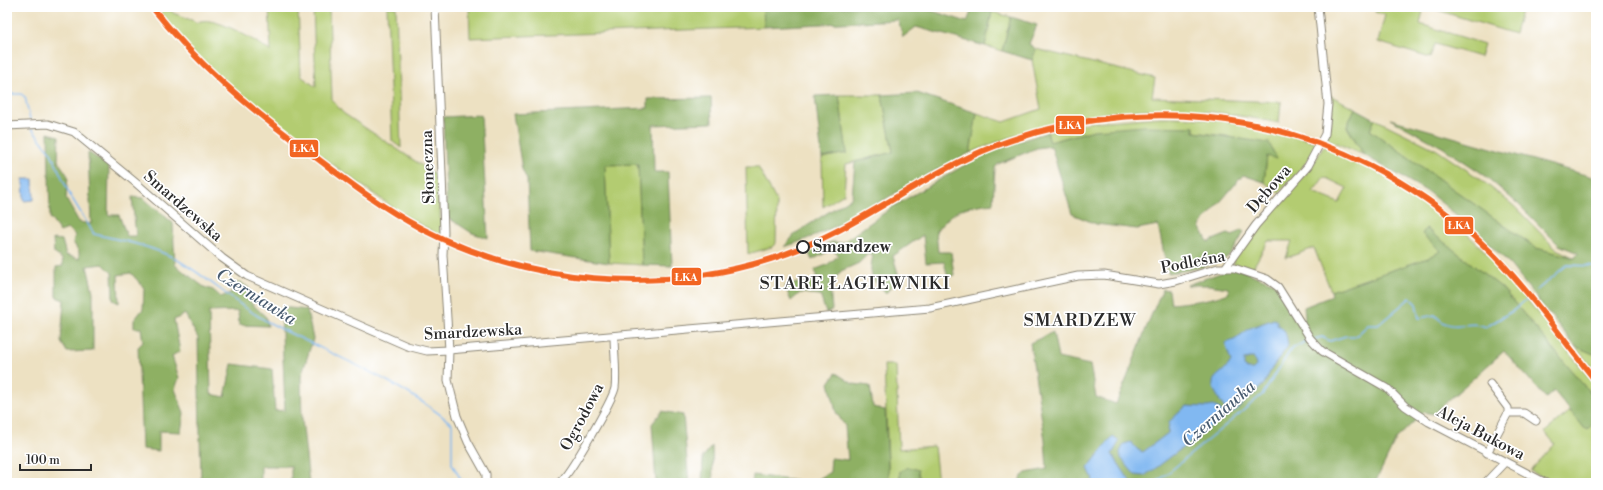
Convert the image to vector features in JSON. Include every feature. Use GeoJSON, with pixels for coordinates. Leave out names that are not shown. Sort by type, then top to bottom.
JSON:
{"type":"FeatureCollection","features":[{"type":"Feature","properties":{"kind":"street","name":"Słoneczna"},"geometry":{"type":"LineString","coordinates":[[435,7],[444,232],[443,255],[449,350],[448,380],[462,430],[486,474],[488,483]]}},
{"type":"Feature","properties":{"kind":"street","name":"Dębowa"},"geometry":{"type":"LineString","coordinates":[[1225,268],[1234,253],[1256,225],[1308,166],[1322,142],[1327,124],[1328,104],[1318,7]]}},
{"type":"Feature","properties":{"kind":"street","name":"Smardzewska"},"geometry":{"type":"LineString","coordinates":[[7,126],[48,124],[74,132],[225,260],[258,282],[408,346],[427,351],[925,308],[958,302]]}},
{"type":"Feature","properties":{"kind":"street"},"geometry":{"type":"LineString","coordinates":[[1234,253],[1234,268]]}},
{"type":"Feature","properties":{"kind":"street","name":"Podleśna"},"geometry":{"type":"LineString","coordinates":[[958,302],[1078,276],[1104,275],[1159,284],[1170,283],[1225,268],[1234,268],[1260,276],[1274,283],[1284,294],[1310,338],[1320,349],[1377,381],[1405,406]]}},
{"type":"Feature","properties":{"kind":"street","name":"Ogrodowa"},"geometry":{"type":"LineString","coordinates":[[559,483],[566,475],[590,436],[614,390],[614,336]]}},
{"type":"Feature","properties":{"kind":"street"},"geometry":{"type":"LineString","coordinates":[[1487,453],[1508,413],[1508,408],[1490,384]]}},
{"type":"Feature","properties":{"kind":"street","name":"Aleja Bukowa"},"geometry":{"type":"LineString","coordinates":[[1405,406],[1429,422],[1546,483]]}},
{"type":"Feature","properties":{"kind":"street"},"geometry":{"type":"LineString","coordinates":[[1508,413],[1524,413],[1536,421]]}},
{"type":"Feature","properties":{"kind":"street"},"geometry":{"type":"LineString","coordinates":[[1485,483],[1505,462]]}},
{"type":"Feature","properties":{"kind":"green space"},"geometry":{"type":"Polygon","coordinates":[[[155,7],[168,7],[173,13],[196,23],[212,21],[223,25],[246,36],[271,52],[269,7],[298,7],[301,76],[316,87],[313,7],[329,7],[332,100],[343,113],[439,177],[441,236],[402,214],[257,110],[210,69],[185,44],[155,7]]]}},
{"type":"Feature","properties":{"kind":"green space"},"geometry":{"type":"Polygon","coordinates":[[[387,7],[396,7],[401,148],[392,141],[387,7]]]}},
{"type":"Feature","properties":{"kind":"green space"},"geometry":{"type":"Polygon","coordinates":[[[469,7],[763,7],[764,27],[470,38],[469,7]]]}},
{"type":"Feature","properties":{"kind":"green space"},"geometry":{"type":"Polygon","coordinates":[[[763,7],[920,7],[967,22],[973,7],[992,12],[985,46],[916,27],[903,37],[898,20],[764,27],[763,7]]]}},
{"type":"Feature","properties":{"kind":"green space"},"geometry":{"type":"Polygon","coordinates":[[[1376,7],[1424,7],[1420,24],[1484,44],[1480,57],[1435,44],[1430,58],[1378,42],[1385,15],[1375,12],[1376,7]]]}},
{"type":"Feature","properties":{"kind":"green space"},"geometry":{"type":"Polygon","coordinates":[[[1427,7],[1506,7],[1521,11],[1515,34],[1427,7]]]}},
{"type":"Feature","properties":{"kind":"green space"},"geometry":{"type":"Polygon","coordinates":[[[992,12],[1011,17],[1002,51],[985,46],[992,12]]]}},
{"type":"Feature","properties":{"kind":"green space"},"geometry":{"type":"Polygon","coordinates":[[[1011,17],[1037,25],[1029,44],[1036,49],[1032,60],[1002,51],[1011,17]]]}},
{"type":"Feature","properties":{"kind":"green space"},"geometry":{"type":"Polygon","coordinates":[[[1036,49],[1155,78],[1152,97],[1281,102],[1279,123],[1230,114],[1201,111],[1171,109],[1142,110],[1083,117],[1054,124],[1025,132],[970,153],[977,113],[1004,122],[1041,109],[1032,60],[1036,49]]]}},
{"type":"Feature","properties":{"kind":"green space"},"geometry":{"type":"Polygon","coordinates":[[[917,93],[977,113],[970,153],[924,177],[856,216],[809,238],[784,247],[796,233],[852,197],[855,162],[893,152],[882,95],[917,93]]]}},
{"type":"Feature","properties":{"kind":"green space"},"geometry":{"type":"Polygon","coordinates":[[[839,95],[882,95],[893,152],[846,164],[844,194],[823,207],[822,158],[847,153],[839,95]]]}},
{"type":"Feature","properties":{"kind":"green space"},"geometry":{"type":"Polygon","coordinates":[[[839,95],[847,153],[822,158],[815,96],[839,95]]]}},
{"type":"Feature","properties":{"kind":"green space"},"geometry":{"type":"Polygon","coordinates":[[[1331,96],[1355,108],[1347,127],[1364,155],[1327,139],[1332,117],[1331,96]]]}},
{"type":"Feature","properties":{"kind":"green space"},"geometry":{"type":"Polygon","coordinates":[[[711,98],[712,123],[653,125],[654,172],[668,172],[672,266],[642,265],[638,164],[605,165],[609,263],[530,251],[527,180],[522,169],[513,114],[648,108],[648,99],[711,98]]]}},
{"type":"Feature","properties":{"kind":"green space"},"geometry":{"type":"Polygon","coordinates":[[[1355,108],[1375,119],[1370,130],[1536,248],[1575,258],[1578,253],[1559,245],[1517,203],[1483,174],[1442,147],[1390,119],[1596,178],[1596,355],[1575,346],[1507,261],[1470,226],[1428,192],[1364,155],[1347,126],[1355,108]]]}},
{"type":"Feature","properties":{"kind":"green space"},"geometry":{"type":"Polygon","coordinates":[[[481,115],[488,238],[472,233],[447,217],[443,117],[481,115]]]}},
{"type":"Feature","properties":{"kind":"green space"},"geometry":{"type":"Polygon","coordinates":[[[1161,117],[1221,120],[1240,123],[1279,131],[1318,143],[1305,163],[1279,193],[1264,182],[1267,156],[1276,158],[1227,136],[1194,132],[1194,127],[1094,130],[1050,142],[1047,132],[1092,122],[1161,117]]]}},
{"type":"Feature","properties":{"kind":"green space"},"geometry":{"type":"Polygon","coordinates":[[[1375,119],[1437,150],[1480,179],[1514,206],[1556,249],[1575,258],[1536,248],[1370,130],[1375,119]]]}},
{"type":"Feature","properties":{"kind":"green space"},"geometry":{"type":"Polygon","coordinates":[[[1145,126],[1194,127],[1194,132],[1269,143],[1277,159],[1267,156],[1264,182],[1243,175],[1200,226],[1208,242],[1228,234],[1233,236],[1241,230],[1244,232],[1231,253],[1222,261],[1198,268],[1168,273],[1158,225],[1137,229],[1096,224],[1072,214],[1051,146],[1037,148],[998,164],[995,168],[993,203],[967,207],[955,213],[936,231],[938,252],[951,252],[954,275],[948,277],[944,262],[926,263],[923,235],[893,256],[899,277],[886,293],[872,277],[871,268],[873,256],[868,254],[859,263],[841,271],[830,285],[832,310],[826,313],[820,295],[800,293],[791,301],[785,286],[814,279],[818,276],[814,270],[827,265],[839,255],[831,250],[812,260],[808,251],[832,242],[842,243],[894,206],[970,162],[997,149],[1047,132],[1050,142],[1094,130],[1145,126]]]}},
{"type":"Feature","properties":{"kind":"green space"},"geometry":{"type":"Polygon","coordinates":[[[48,133],[59,136],[58,161],[68,176],[66,199],[79,222],[91,224],[88,152],[109,166],[108,215],[119,215],[127,236],[136,236],[132,197],[143,198],[173,223],[175,265],[204,287],[213,290],[221,297],[232,292],[232,283],[240,282],[249,288],[250,302],[266,317],[268,326],[239,325],[238,311],[209,312],[211,394],[225,397],[232,364],[272,369],[275,411],[285,410],[281,307],[307,310],[313,339],[301,377],[302,419],[309,483],[291,483],[291,466],[261,466],[261,483],[201,483],[198,338],[185,314],[174,320],[180,351],[172,356],[179,378],[175,389],[184,413],[181,432],[159,431],[159,451],[142,449],[138,347],[143,342],[141,328],[134,328],[134,320],[143,309],[144,288],[131,273],[118,275],[119,303],[113,300],[112,273],[103,264],[87,266],[93,292],[93,351],[67,352],[61,342],[64,300],[56,297],[56,267],[63,266],[62,259],[54,253],[53,239],[62,240],[66,255],[79,259],[79,252],[73,242],[75,235],[68,229],[60,232],[50,218],[48,133]]]}},
{"type":"Feature","properties":{"kind":"green space"},"geometry":{"type":"Polygon","coordinates":[[[1324,146],[1365,164],[1424,198],[1463,230],[1501,267],[1596,386],[1596,400],[1502,288],[1426,228],[1423,234],[1442,251],[1428,258],[1331,291],[1314,248],[1286,258],[1292,241],[1268,241],[1250,273],[1234,268],[1234,253],[1311,168],[1324,146]],[[1324,177],[1313,192],[1339,203],[1347,188],[1324,177]]]}},
{"type":"Feature","properties":{"kind":"green space"},"geometry":{"type":"Polygon","coordinates":[[[638,164],[642,265],[609,263],[605,165],[638,164]]]}},
{"type":"Feature","properties":{"kind":"green space"},"geometry":{"type":"Polygon","coordinates":[[[746,167],[758,167],[777,202],[776,243],[772,247],[748,254],[746,167]]]}},
{"type":"Feature","properties":{"kind":"green space"},"geometry":{"type":"Polygon","coordinates":[[[1426,228],[1502,288],[1596,400],[1596,421],[1586,430],[1554,391],[1546,398],[1504,351],[1433,414],[1424,412],[1396,439],[1375,483],[1020,483],[1020,478],[1026,473],[1047,469],[1045,440],[1030,343],[1053,332],[1058,358],[1090,365],[1096,397],[1116,404],[1150,317],[1163,289],[1169,290],[1171,304],[1200,300],[1229,293],[1228,288],[1209,285],[1187,285],[1234,268],[1274,283],[1302,325],[1305,318],[1304,307],[1332,296],[1331,291],[1428,258],[1441,251],[1422,234],[1426,228]]]}},
{"type":"Feature","properties":{"kind":"green space"},"geometry":{"type":"Polygon","coordinates":[[[1575,346],[1596,355],[1596,373],[1575,346]]]}},
{"type":"Feature","properties":{"kind":"green space"},"geometry":{"type":"Polygon","coordinates":[[[884,365],[896,365],[899,449],[934,446],[938,483],[920,483],[920,476],[900,471],[900,483],[889,483],[884,365]]]}},
{"type":"Feature","properties":{"kind":"green space"},"geometry":{"type":"Polygon","coordinates":[[[836,373],[853,384],[870,386],[873,407],[885,410],[889,483],[812,483],[830,472],[831,458],[848,460],[845,426],[836,412],[829,383],[836,373]]]}},
{"type":"Feature","properties":{"kind":"green space"},"geometry":{"type":"Polygon","coordinates":[[[662,411],[683,415],[689,483],[656,483],[652,424],[662,411]]]}},
{"type":"Feature","properties":{"kind":"green space"},"geometry":{"type":"Polygon","coordinates":[[[1570,411],[1586,430],[1596,421],[1596,483],[1554,483],[1530,471],[1555,444],[1545,432],[1570,411]]]}},
{"type":"Feature","properties":{"kind":"green space"},"geometry":{"type":"Polygon","coordinates":[[[712,446],[713,483],[702,483],[703,457],[712,446]]]}},
{"type":"Feature","properties":{"kind":"green space"},"geometry":{"type":"Polygon","coordinates":[[[909,467],[918,470],[920,483],[900,483],[900,471],[909,467]]]}},
{"type":"Feature","properties":{"kind":"green space"},"geometry":{"type":"Polygon","coordinates":[[[753,475],[812,483],[752,483],[753,475]]]}},
{"type":"Feature","properties":{"kind":"water"},"geometry":{"type":"Polygon","coordinates":[[[23,179],[33,179],[34,200],[24,201],[23,179]]]}},
{"type":"Feature","properties":{"kind":"water"},"geometry":{"type":"Polygon","coordinates":[[[1274,319],[1277,321],[1277,325],[1284,331],[1288,346],[1272,368],[1264,384],[1233,413],[1229,413],[1223,406],[1214,390],[1213,384],[1216,377],[1231,361],[1225,343],[1238,337],[1250,328],[1274,319]],[[1254,358],[1244,360],[1244,366],[1247,369],[1253,369],[1256,366],[1254,358]]]}},
{"type":"Feature","properties":{"kind":"water"},"geometry":{"type":"Polygon","coordinates":[[[1186,406],[1213,406],[1220,409],[1222,413],[1211,426],[1156,468],[1144,476],[1135,475],[1121,458],[1120,452],[1124,444],[1131,442],[1138,450],[1143,452],[1168,433],[1169,422],[1186,406]]]}},
{"type":"Feature","properties":{"kind":"water"},"geometry":{"type":"Polygon","coordinates":[[[1113,436],[1119,442],[1112,454],[1130,481],[1128,483],[1091,483],[1093,479],[1088,468],[1113,436]]]}},
{"type":"Feature","properties":{"kind":"waterway","name":"Czerniawka"},"geometry":{"type":"LineString","coordinates":[[7,94],[21,94],[25,97],[30,119]]}},
{"type":"Feature","properties":{"kind":"waterway","name":"Czerniawka"},"geometry":{"type":"LineString","coordinates":[[32,129],[51,153],[70,195],[94,234],[144,246],[172,257],[197,272],[257,316],[387,381],[431,408],[452,424],[452,464],[463,483]]}},
{"type":"Feature","properties":{"kind":"waterway","name":"Czerniawka"},"geometry":{"type":"LineString","coordinates":[[1537,290],[1567,265],[1596,266]]}},
{"type":"Feature","properties":{"kind":"waterway","name":"Czerniawka"},"geometry":{"type":"LineString","coordinates":[[1315,339],[1322,337],[1330,341],[1346,336],[1356,336],[1368,325],[1378,325],[1410,298],[1416,304],[1419,318],[1435,315],[1447,324],[1472,324],[1486,327],[1514,310],[1527,299]]}},
{"type":"Feature","properties":{"kind":"waterway","name":"Czerniawka"},"geometry":{"type":"LineString","coordinates":[[1156,483],[1263,394],[1291,349],[1307,341]]}},
{"type":"Feature","properties":{"kind":"transit line","name":"ŁKA"},"geometry":{"type":"LineString","coordinates":[[152,7],[186,47],[243,100],[333,170],[391,211],[422,229],[463,248],[506,262],[549,272],[594,278],[639,280],[683,277],[728,270],[771,259],[801,248],[829,235],[966,158],[995,146],[1059,127],[1123,117],[1187,116],[1250,124],[1311,141],[1370,166],[1426,199],[1478,240],[1510,273],[1540,308],[1596,381]]}},
{"type":"Feature","properties":{"kind":"place","name":"Smardzew"},"geometry":{"type":"Point","coordinates":[803,247]}},
{"type":"Feature","properties":{"kind":"district","name":"STARE ŁAGIEWNIKI"},"geometry":{"type":"Point","coordinates":[855,283]}},
{"type":"Feature","properties":{"kind":"district","name":"SMARDZEW"},"geometry":{"type":"Point","coordinates":[1080,320]}}]}
